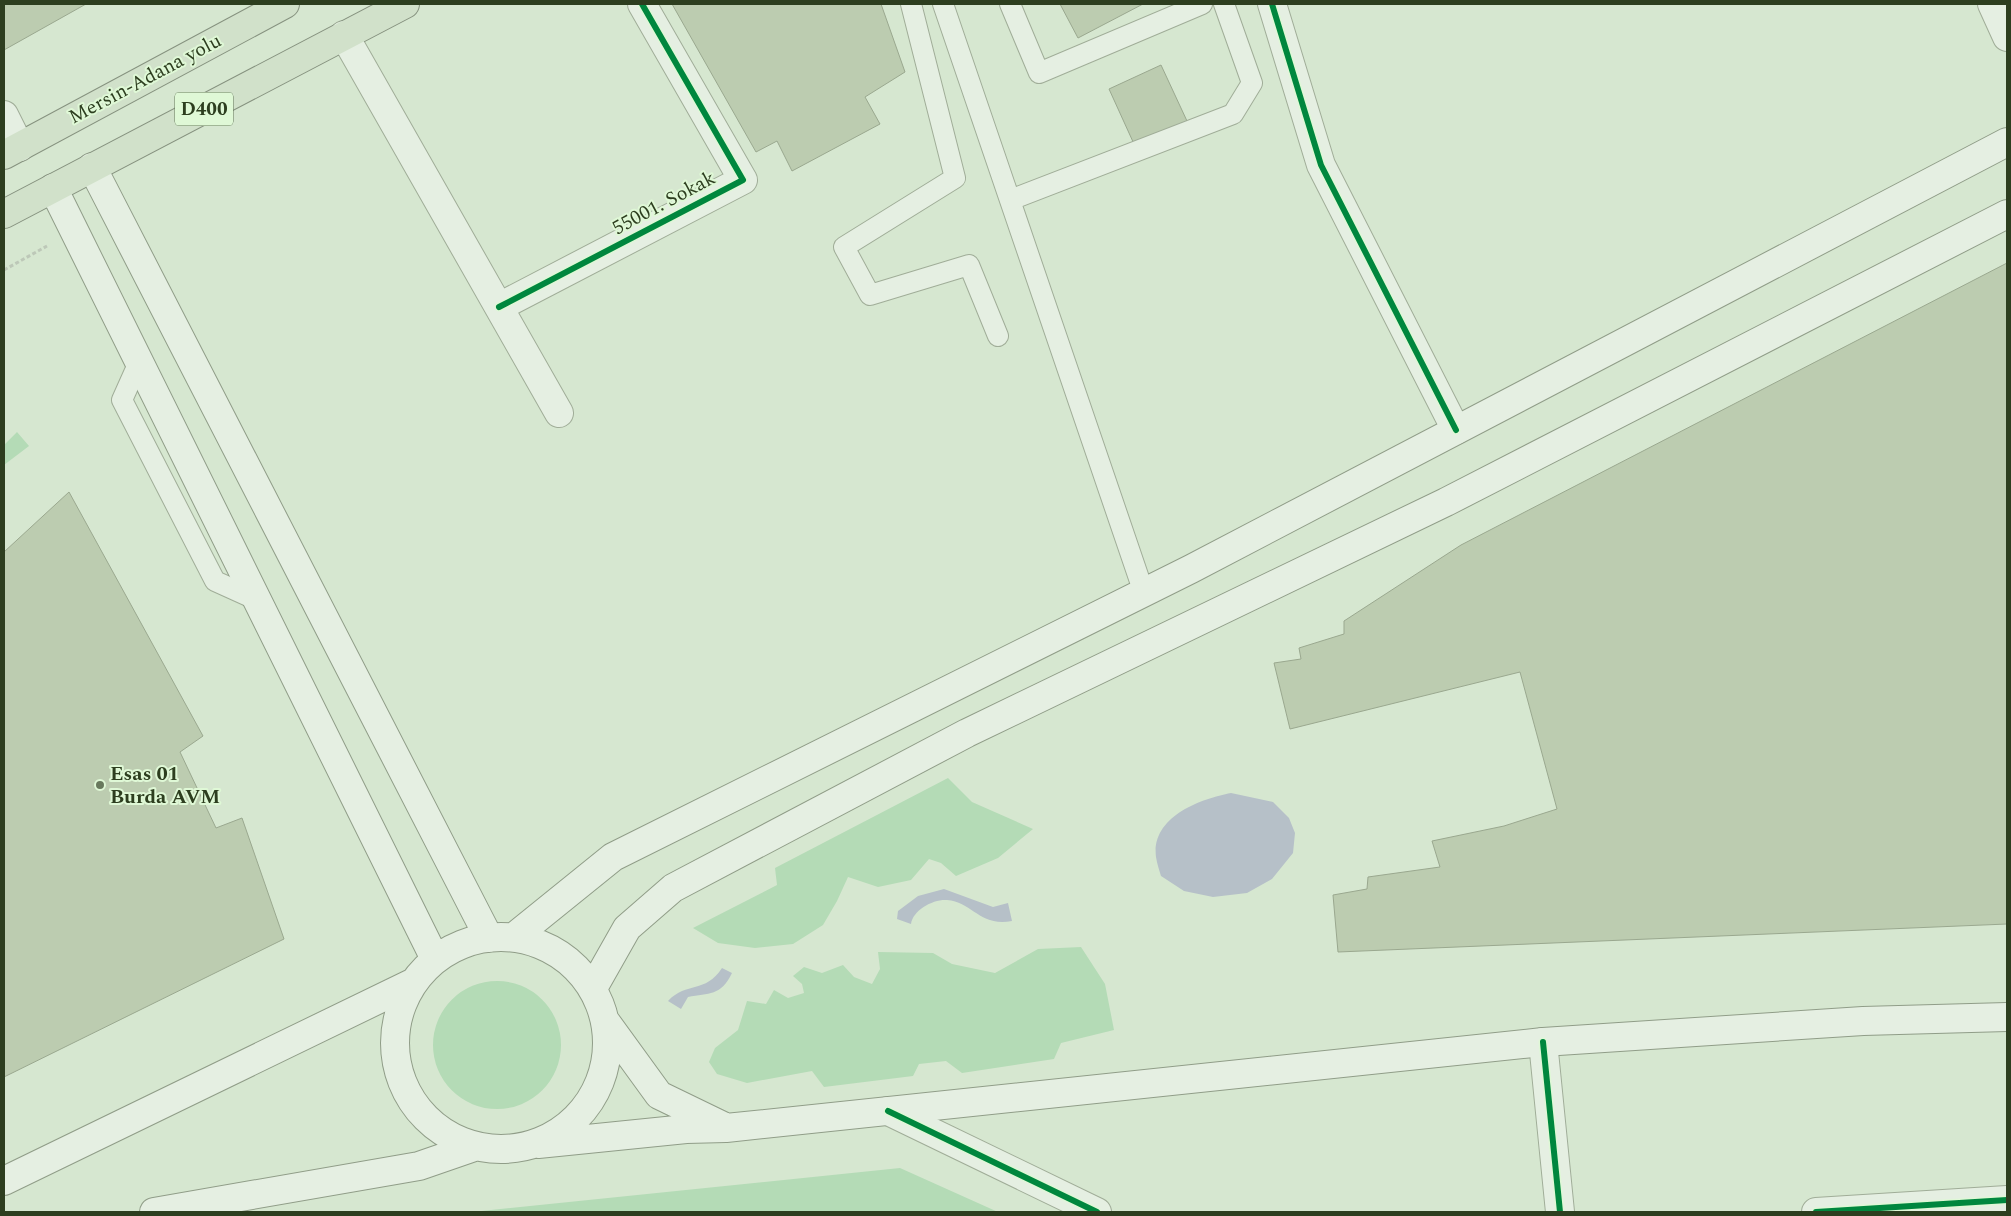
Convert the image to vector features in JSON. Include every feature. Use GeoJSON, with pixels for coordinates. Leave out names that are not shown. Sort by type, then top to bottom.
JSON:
{"type":"FeatureCollection","features":[{"type":"Feature","properties":{"kind":"highway","name":"Mersin-Adana yolu"},"geometry":{"type":"LineString","coordinates":[[12,151],[285,4]]}},
{"type":"Feature","properties":{"kind":"highway","name":"D400"},"geometry":{"type":"LineString","coordinates":[[4,214],[405,4]]}},
{"type":"Feature","properties":{"kind":"main road","name":"55001. Sokak"},"geometry":{"type":"LineString","coordinates":[[499,307],[744,180],[642,4]]}},
{"type":"Feature","properties":{"kind":"main road"},"geometry":{"type":"LineString","coordinates":[[1272,4],[1322,165],[1456,430]]}},
{"type":"Feature","properties":{"kind":"main road"},"geometry":{"type":"LineString","coordinates":[[1992,4],[2007,36]]}},
{"type":"Feature","properties":{"kind":"main road"},"geometry":{"type":"LineString","coordinates":[[344,36],[559,413]]}},
{"type":"Feature","properties":{"kind":"main road"},"geometry":{"type":"LineString","coordinates":[[4,115],[12,151]]}},
{"type":"Feature","properties":{"kind":"main road"},"geometry":{"type":"LineString","coordinates":[[501,937],[613,857],[1144,593],[2007,142]]}},
{"type":"Feature","properties":{"kind":"main road"},"geometry":{"type":"LineString","coordinates":[[92,167],[501,937]]}},
{"type":"Feature","properties":{"kind":"main road"},"geometry":{"type":"LineString","coordinates":[[53,188],[435,959]]}},
{"type":"Feature","properties":{"kind":"main road"},"geometry":{"type":"LineString","coordinates":[[593,988],[627,928],[673,888],[967,733],[1446,502],[2007,214]]}},
{"type":"Feature","properties":{"kind":"main road"},"geometry":{"type":"LineString","coordinates":[[726,1128],[659,1095],[606,1022],[593,988],[570,961],[538,943],[501,937],[465,942],[435,959],[412,983],[398,1014],[394,1048],[401,1082],[418,1111],[443,1134],[474,1147],[508,1150],[538,1144],[686,1129],[726,1128],[1543,1042],[1864,1021],[2007,1017]]}},
{"type":"Feature","properties":{"kind":"main road"},"geometry":{"type":"LineString","coordinates":[[4,1181],[412,983]]}},
{"type":"Feature","properties":{"kind":"main road"},"geometry":{"type":"LineString","coordinates":[[538,1144],[565,1129],[586,1108],[601,1082],[608,1052],[606,1022]]}},
{"type":"Feature","properties":{"kind":"main road"},"geometry":{"type":"LineString","coordinates":[[1543,1042],[1560,1212]]}},
{"type":"Feature","properties":{"kind":"main road"},"geometry":{"type":"LineString","coordinates":[[888,1110],[1097,1212]]}},
{"type":"Feature","properties":{"kind":"main road"},"geometry":{"type":"LineString","coordinates":[[154,1212],[419,1166],[474,1147]]}},
{"type":"Feature","properties":{"kind":"main road"},"geometry":{"type":"LineString","coordinates":[[1816,1212],[2007,1200]]}},
{"type":"Feature","properties":{"kind":"lane"},"geometry":{"type":"LineString","coordinates":[[911,4],[955,178],[844,246],[870,295],[969,266],[998,336]]}},
{"type":"Feature","properties":{"kind":"lane"},"geometry":{"type":"LineString","coordinates":[[1010,4],[1039,73],[1202,4]]}},
{"type":"Feature","properties":{"kind":"lane"},"geometry":{"type":"LineString","coordinates":[[1010,200],[1233,114],[1252,83],[1224,4]]}},
{"type":"Feature","properties":{"kind":"lane"},"geometry":{"type":"LineString","coordinates":[[950,6],[1010,200],[1144,593]]}},
{"type":"Feature","properties":{"kind":"path"},"geometry":{"type":"LineString","coordinates":[[4,270],[74,231]]}},
{"type":"Feature","properties":{"kind":"green space"},"geometry":{"type":"Polygon","coordinates":[[[17,432],[29,446],[4,465],[4,445],[17,432]]]}},
{"type":"Feature","properties":{"kind":"green space"},"geometry":{"type":"Polygon","coordinates":[[[948,778],[972,802],[1033,829],[998,858],[956,876],[941,863],[929,859],[911,880],[878,887],[848,877],[823,925],[793,944],[755,948],[718,943],[693,928],[777,885],[775,868],[948,778]]]}},
{"type":"Feature","properties":{"kind":"green space"},"geometry":{"type":"Polygon","coordinates":[[[1081,947],[1105,984],[1114,1030],[1061,1043],[1054,1059],[962,1073],[946,1061],[919,1064],[913,1076],[824,1087],[812,1071],[747,1083],[717,1074],[709,1062],[715,1048],[738,1030],[747,1001],[766,1004],[774,990],[788,998],[804,993],[802,984],[793,976],[804,967],[822,973],[843,965],[854,977],[872,984],[880,969],[878,952],[933,953],[952,964],[995,973],[1038,949],[1081,947]]]}},
{"type":"Feature","properties":{"kind":"green space"},"geometry":{"type":"Polygon","coordinates":[[[497,981],[521,986],[542,1000],[556,1021],[561,1045],[556,1069],[542,1090],[521,1104],[497,1109],[473,1104],[452,1090],[438,1069],[433,1045],[438,1021],[452,1000],[473,986],[497,981]]]}},
{"type":"Feature","properties":{"kind":"green space"},"geometry":{"type":"Polygon","coordinates":[[[900,1168],[998,1212],[472,1212],[900,1168]]]}},
{"type":"Feature","properties":{"kind":"shaded area"},"geometry":{"type":"Polygon","coordinates":[[[1231,793],[1273,802],[1289,818],[1295,833],[1293,853],[1272,879],[1247,893],[1213,897],[1184,891],[1161,876],[1156,857],[1157,843],[1161,831],[1169,821],[1192,805],[1231,793]]]}},
{"type":"Feature","properties":{"kind":"shaded area"},"geometry":{"type":"Polygon","coordinates":[[[944,889],[993,907],[1008,903],[1012,921],[992,921],[963,905],[947,900],[936,901],[924,906],[916,914],[911,924],[897,919],[898,911],[918,896],[944,889]]]}},
{"type":"Feature","properties":{"kind":"shaded area"},"geometry":{"type":"Polygon","coordinates":[[[722,968],[732,973],[719,990],[688,997],[681,1009],[668,1001],[682,991],[709,981],[722,968]]]}},
{"type":"Feature","properties":{"kind":"building"},"geometry":{"type":"Polygon","coordinates":[[[4,4],[86,4],[4,50],[4,4]]]}},
{"type":"Feature","properties":{"kind":"building"},"geometry":{"type":"Polygon","coordinates":[[[672,4],[881,4],[905,72],[865,97],[880,124],[792,171],[777,141],[756,152],[672,4]]]}},
{"type":"Feature","properties":{"kind":"building"},"geometry":{"type":"Polygon","coordinates":[[[1060,4],[1143,4],[1078,38],[1060,4]]]}},
{"type":"Feature","properties":{"kind":"building"},"geometry":{"type":"Polygon","coordinates":[[[1161,65],[1187,121],[1134,144],[1109,89],[1161,65]]]}},
{"type":"Feature","properties":{"kind":"building"},"geometry":{"type":"Polygon","coordinates":[[[2007,263],[2007,924],[1338,952],[1333,895],[1367,889],[1368,877],[1440,867],[1432,841],[1504,826],[1557,809],[1520,672],[1290,729],[1274,663],[1301,659],[1299,648],[1344,634],[1344,621],[1461,545],[2007,263]]]}},
{"type":"Feature","properties":{"kind":"building","name":"Esas 01 Burda AVM"},"geometry":{"type":"Polygon","coordinates":[[[69,492],[203,736],[180,752],[216,828],[242,818],[284,939],[4,1077],[4,552],[69,492]]]}},
{"type":"Feature","properties":{"kind":"cycle path"},"geometry":{"type":"LineString","coordinates":[[499,307],[743,180],[642,4]]}},
{"type":"Feature","properties":{"kind":"cycle path"},"geometry":{"type":"LineString","coordinates":[[1272,4],[1321,165],[1456,430]]}},
{"type":"Feature","properties":{"kind":"cycle path"},"geometry":{"type":"LineString","coordinates":[[1543,1042],[1560,1212]]}},
{"type":"Feature","properties":{"kind":"cycle path"},"geometry":{"type":"LineString","coordinates":[[888,1111],[1097,1212]]}},
{"type":"Feature","properties":{"kind":"cycle path"},"geometry":{"type":"LineString","coordinates":[[1816,1212],[2007,1200]]}},
{"type":"Feature","properties":{"kind":"place","name":"Esas 01 Burda AVM"},"geometry":{"type":"Point","coordinates":[100,785]}}]}
